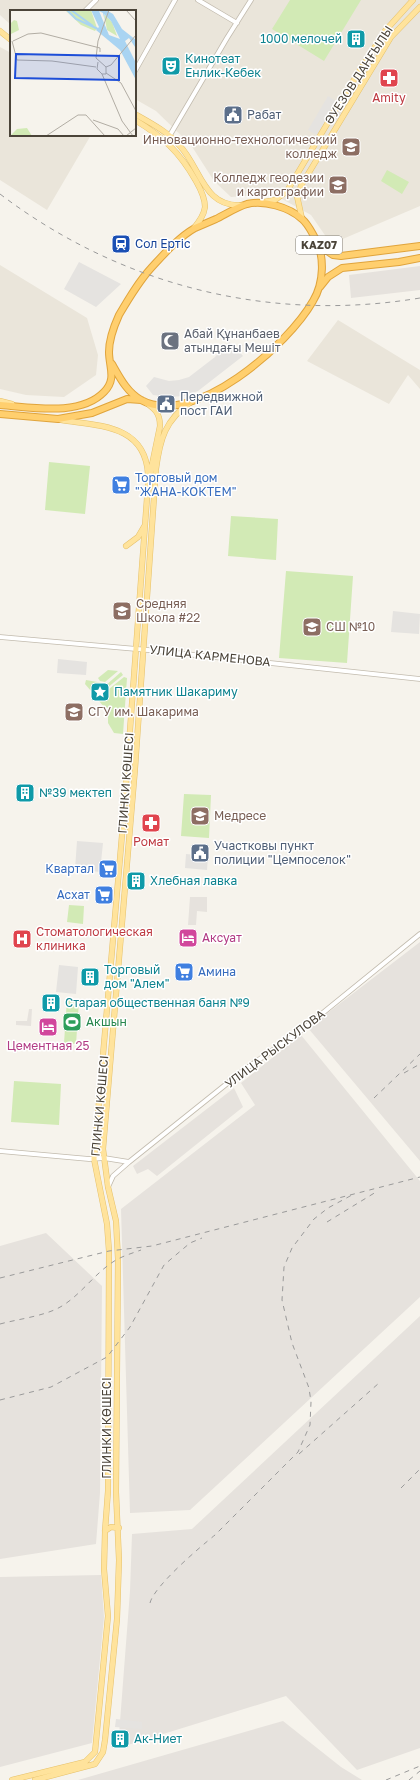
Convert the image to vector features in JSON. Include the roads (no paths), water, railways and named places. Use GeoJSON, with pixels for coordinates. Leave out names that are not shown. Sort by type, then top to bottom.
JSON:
{"type":"FeatureCollection","features":[{"type":"Feature","properties":{"kind":"highway","name":"KAZ07"},"geometry":{"type":"LineString","coordinates":[[143,400],[129,391],[112,364],[109,353],[114,327],[136,286],[152,266],[193,229],[245,204],[263,203],[289,210],[302,218],[320,246],[333,256],[393,251],[420,246]]}},
{"type":"Feature","properties":{"kind":"highway","name":"KAZ07"},"geometry":{"type":"LineString","coordinates":[[0,414],[58,419],[92,413],[127,399],[143,400],[165,406],[192,402],[231,382],[268,354],[290,333],[314,300],[319,288],[322,263],[320,246]]}},
{"type":"Feature","properties":{"kind":"highway","name":"KAZ07"},"geometry":{"type":"LineString","coordinates":[[319,288],[328,277],[342,268],[399,262],[420,258]]}},
{"type":"Feature","properties":{"kind":"highway","name":"KAZ07"},"geometry":{"type":"LineString","coordinates":[[0,405],[53,409],[88,403],[105,391],[111,381],[112,364]]}},
{"type":"Feature","properties":{"kind":"main road","name":"ӘУЕЗОВ ДАҢҒЫЛЫ"},"geometry":{"type":"LineString","coordinates":[[263,203],[275,200],[287,190],[345,94],[385,32],[412,0]]}},
{"type":"Feature","properties":{"kind":"main road","name":"ӘУЕЗОВ ДАҢҒЫЛЫ"},"geometry":{"type":"LineString","coordinates":[[302,218],[297,196],[302,184],[391,37],[420,7]]}},
{"type":"Feature","properties":{"kind":"main road"},"geometry":{"type":"LineString","coordinates":[[0,31],[10,39]]}},
{"type":"Feature","properties":{"kind":"main road"},"geometry":{"type":"LineString","coordinates":[[136,115],[170,135],[181,146],[194,164],[205,186],[217,200],[228,205],[245,204]]}},
{"type":"Feature","properties":{"kind":"main road"},"geometry":{"type":"LineString","coordinates":[[136,121],[161,137],[178,153],[200,188],[205,207],[202,217],[193,229]]}},
{"type":"Feature","properties":{"kind":"main road","name":"ГЛИНКИ КӨШЕСІ"},"geometry":{"type":"LineString","coordinates":[[12,1780],[85,1762],[95,1752],[108,1616],[105,1587],[105,1531],[108,1491],[107,1400],[109,1251],[108,1224],[94,1159],[124,812],[148,484],[154,448],[160,426],[160,417],[156,410],[143,400]]}},
{"type":"Feature","properties":{"kind":"main road"},"geometry":{"type":"LineString","coordinates":[[0,401],[16,406]]}},
{"type":"Feature","properties":{"kind":"main road","name":"ГЛИНКИ КӨШЕСІ"},"geometry":{"type":"LineString","coordinates":[[35,1780],[91,1766],[99,1759],[103,1752],[105,1740],[117,1619],[119,1528],[116,1492],[118,1254],[116,1221],[108,1187],[103,1149],[120,959],[144,649],[156,468],[164,431],[171,419],[181,409],[192,402]]}},
{"type":"Feature","properties":{"kind":"main road"},"geometry":{"type":"LineString","coordinates":[[58,419],[110,427],[122,431],[135,441],[142,453],[148,470],[148,484]]}},
{"type":"Feature","properties":{"kind":"main road"},"geometry":{"type":"LineString","coordinates":[[126,546],[138,537],[146,524]]}},
{"type":"Feature","properties":{"kind":"main road"},"geometry":{"type":"LineString","coordinates":[[105,1531],[111,1527],[119,1528]]}},
{"type":"Feature","properties":{"kind":"main road"},"geometry":{"type":"LineString","coordinates":[[105,1587],[110,1591],[117,1590]]}},
{"type":"Feature","properties":{"kind":"street"},"geometry":{"type":"LineString","coordinates":[[136,69],[175,0]]}},
{"type":"Feature","properties":{"kind":"street"},"geometry":{"type":"LineString","coordinates":[[198,0],[237,23]]}},
{"type":"Feature","properties":{"kind":"street"},"geometry":{"type":"LineString","coordinates":[[170,135],[251,0]]}},
{"type":"Feature","properties":{"kind":"street"},"geometry":{"type":"LineString","coordinates":[[86,10],[96,1]]}},
{"type":"Feature","properties":{"kind":"street","name":"УЛИЦА КАРМЕНОВА"},"geometry":{"type":"LineString","coordinates":[[0,637],[144,649],[420,679]]}},
{"type":"Feature","properties":{"kind":"street","name":"УЛИЦА РЫСКУЛОВА"},"geometry":{"type":"LineString","coordinates":[[108,1187],[113,1176],[129,1162],[244,1070],[303,1029],[420,934]]}},
{"type":"Feature","properties":{"kind":"street"},"geometry":{"type":"LineString","coordinates":[[0,1151],[94,1159],[104,1158],[129,1162]]}},
{"type":"Feature","properties":{"kind":"street"},"geometry":{"type":"LineString","coordinates":[[107,1400],[117,1398]]}},
{"type":"Feature","properties":{"kind":"railway"},"geometry":{"type":"LineString","coordinates":[[0,194],[47,226],[96,253],[147,274],[199,290],[253,300],[308,305],[364,304],[420,298]]}},
{"type":"Feature","properties":{"kind":"railway"},"geometry":{"type":"LineString","coordinates":[[374,1098],[420,1054]]}},
{"type":"Feature","properties":{"kind":"railway"},"geometry":{"type":"LineString","coordinates":[[404,1073],[420,1064]]}},
{"type":"Feature","properties":{"kind":"railway"},"geometry":{"type":"LineString","coordinates":[[0,1278],[109,1251],[152,1246],[420,1177]]}},
{"type":"Feature","properties":{"kind":"railway"},"geometry":{"type":"LineString","coordinates":[[327,1222],[376,1192]]}},
{"type":"Feature","properties":{"kind":"railway"},"geometry":{"type":"LineString","coordinates":[[150,1603],[153,1596],[168,1577],[215,1535],[298,1452],[310,1425],[311,1402],[309,1388],[292,1343],[282,1300],[284,1267],[292,1248],[314,1219],[328,1208],[352,1195]]}},
{"type":"Feature","properties":{"kind":"railway"},"geometry":{"type":"LineString","coordinates":[[0,1400],[51,1387],[107,1357],[130,1327],[164,1265],[190,1243],[202,1238]]}},
{"type":"Feature","properties":{"kind":"railway"},"geometry":{"type":"LineString","coordinates":[[0,1324],[40,1315],[62,1306],[69,1302],[98,1274],[113,1262],[141,1250]]}},
{"type":"Feature","properties":{"kind":"railway"},"geometry":{"type":"LineString","coordinates":[[299,1454],[379,1383]]}},
{"type":"Feature","properties":{"kind":"railway"},"geometry":{"type":"LineString","coordinates":[[401,1488],[420,1469]]}},
{"type":"Feature","properties":{"kind":"railway"},"geometry":{"type":"LineString","coordinates":[[386,1780],[420,1766]]}},
{"type":"Feature","properties":{"kind":"railway"},"geometry":{"type":"LineString","coordinates":[[409,1780],[420,1771]]}},
{"type":"Feature","properties":{"kind":"place","name":"1000 мелочей"},"geometry":{"type":"Point","coordinates":[356,39]}},
{"type":"Feature","properties":{"kind":"place","name":"Кинотеат Енлик-Кебек"},"geometry":{"type":"Point","coordinates":[171,66]}},
{"type":"Feature","properties":{"kind":"place","name":"Amity"},"geometry":{"type":"Point","coordinates":[389,78]}},
{"type":"Feature","properties":{"kind":"place","name":"Рабат"},"geometry":{"type":"Point","coordinates":[233,115]}},
{"type":"Feature","properties":{"kind":"place","name":"Инновационно-технологический колледж"},"geometry":{"type":"Point","coordinates":[351,147]}},
{"type":"Feature","properties":{"kind":"place","name":"Колледж геодезии и картографии"},"geometry":{"type":"Point","coordinates":[338,185]}},
{"type":"Feature","properties":{"kind":"place","name":"Сол Ертіс"},"geometry":{"type":"Point","coordinates":[121,244]}},
{"type":"Feature","properties":{"kind":"place","name":"Абай Құнанбаев атындағы Мешіт"},"geometry":{"type":"Point","coordinates":[170,341]}},
{"type":"Feature","properties":{"kind":"place","name":"Передвижной пост ГАИ"},"geometry":{"type":"Point","coordinates":[166,404]}},
{"type":"Feature","properties":{"kind":"place","name":"Торговый дом \"ЖАНА-КОКТЕМ\""},"geometry":{"type":"Point","coordinates":[121,485]}},
{"type":"Feature","properties":{"kind":"place","name":"Средняя Школа #22"},"geometry":{"type":"Point","coordinates":[122,611]}},
{"type":"Feature","properties":{"kind":"place","name":"СШ №10"},"geometry":{"type":"Point","coordinates":[312,627]}},
{"type":"Feature","properties":{"kind":"place","name":"Памятник Шакариму"},"geometry":{"type":"Point","coordinates":[100,692]}},
{"type":"Feature","properties":{"kind":"place","name":"СГУ им. Шакарима"},"geometry":{"type":"Point","coordinates":[74,712]}},
{"type":"Feature","properties":{"kind":"place","name":"№39 мектеп"},"geometry":{"type":"Point","coordinates":[25,793]}},
{"type":"Feature","properties":{"kind":"place","name":"Медресе"},"geometry":{"type":"Point","coordinates":[200,816]}},
{"type":"Feature","properties":{"kind":"place","name":"Ромат"},"geometry":{"type":"Point","coordinates":[151,823]}},
{"type":"Feature","properties":{"kind":"place","name":"Участковы пункт полиции \"Цемпоселок\""},"geometry":{"type":"Point","coordinates":[200,853]}},
{"type":"Feature","properties":{"kind":"place","name":"Квартал"},"geometry":{"type":"Point","coordinates":[108,869]}},
{"type":"Feature","properties":{"kind":"place","name":"Хлебная лавка"},"geometry":{"type":"Point","coordinates":[136,881]}},
{"type":"Feature","properties":{"kind":"place","name":"Асхат"},"geometry":{"type":"Point","coordinates":[104,895]}},
{"type":"Feature","properties":{"kind":"place","name":"Аксуат"},"geometry":{"type":"Point","coordinates":[188,938]}},
{"type":"Feature","properties":{"kind":"place","name":"Стоматологическая клиника"},"geometry":{"type":"Point","coordinates":[22,939]}},
{"type":"Feature","properties":{"kind":"place","name":"Амина"},"geometry":{"type":"Point","coordinates":[184,972]}},
{"type":"Feature","properties":{"kind":"place","name":"Торговый дом \"Алем\""},"geometry":{"type":"Point","coordinates":[90,977]}},
{"type":"Feature","properties":{"kind":"place","name":"Старая общественная баня №9"},"geometry":{"type":"Point","coordinates":[51,1003]}},
{"type":"Feature","properties":{"kind":"place","name":"Акшын"},"geometry":{"type":"Point","coordinates":[72,1022]}},
{"type":"Feature","properties":{"kind":"place","name":"Цементная 25"},"geometry":{"type":"Point","coordinates":[48,1027]}},
{"type":"Feature","properties":{"kind":"place","name":"Ак-Ниет"},"geometry":{"type":"Point","coordinates":[120,1739]}}]}
